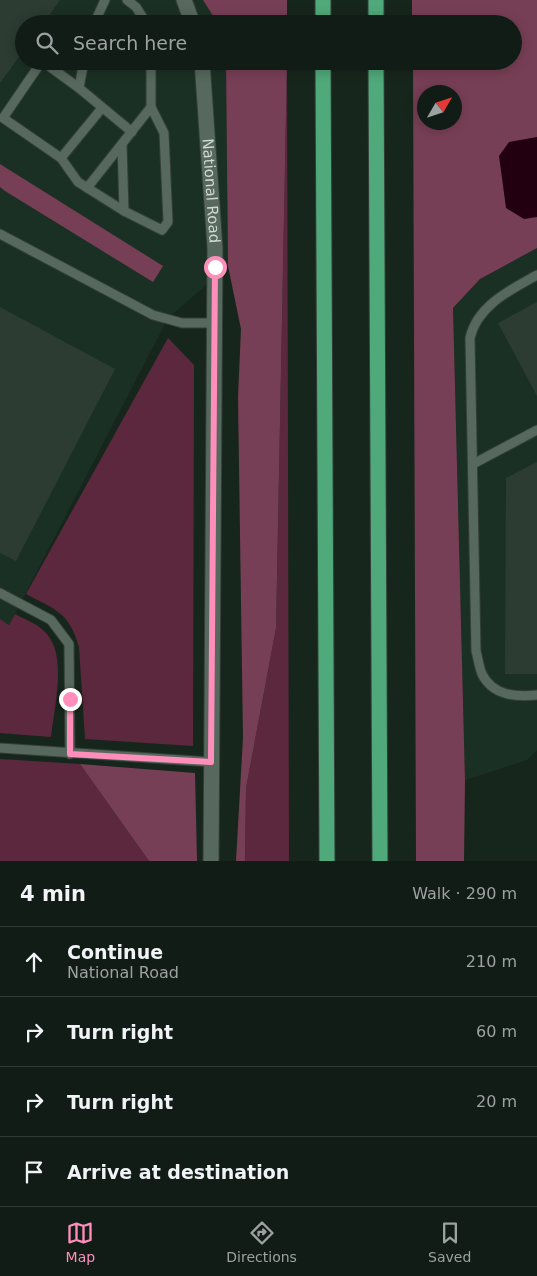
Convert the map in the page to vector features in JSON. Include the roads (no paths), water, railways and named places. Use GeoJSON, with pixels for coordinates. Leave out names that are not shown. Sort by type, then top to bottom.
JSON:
{"type":"FeatureCollection","features":[{"type":"Feature","properties":{"kind":"highway"},"geometry":{"type":"LineString","coordinates":[[323,0],[323,15]]}},
{"type":"Feature","properties":{"kind":"highway"},"geometry":{"type":"LineString","coordinates":[[376,0],[376,15]]}},
{"type":"Feature","properties":{"kind":"highway"},"geometry":{"type":"LineString","coordinates":[[323,70],[327,861]]}},
{"type":"Feature","properties":{"kind":"highway"},"geometry":{"type":"LineString","coordinates":[[376,70],[380,861]]}},
{"type":"Feature","properties":{"kind":"street"},"geometry":{"type":"LineString","coordinates":[[184,0],[190,15]]}},
{"type":"Feature","properties":{"kind":"street","name":"National Road"},"geometry":{"type":"LineString","coordinates":[[203,70],[215,248],[211,861]]}},
{"type":"Feature","properties":{"kind":"lane"},"geometry":{"type":"LineString","coordinates":[[98,15],[105,0]]}},
{"type":"Feature","properties":{"kind":"lane"},"geometry":{"type":"LineString","coordinates":[[127,0],[136,7],[141,15]]}},
{"type":"Feature","properties":{"kind":"lane"},"geometry":{"type":"LineString","coordinates":[[36,70],[3,118],[61,158],[78,182],[159,230],[168,226],[164,133],[151,107],[151,70]]}},
{"type":"Feature","properties":{"kind":"lane"},"geometry":{"type":"LineString","coordinates":[[54,70],[132,132]]}},
{"type":"Feature","properties":{"kind":"lane"},"geometry":{"type":"LineString","coordinates":[[79,88],[82,70]]}},
{"type":"Feature","properties":{"kind":"lane"},"geometry":{"type":"LineString","coordinates":[[87,188],[151,107]]}},
{"type":"Feature","properties":{"kind":"lane"},"geometry":{"type":"LineString","coordinates":[[61,158],[102,108]]}},
{"type":"Feature","properties":{"kind":"lane"},"geometry":{"type":"LineString","coordinates":[[122,144],[124,211]]}},
{"type":"Feature","properties":{"kind":"lane"},"geometry":{"type":"LineString","coordinates":[[0,234],[153,315],[182,323],[215,323]]}},
{"type":"Feature","properties":{"kind":"lane"},"geometry":{"type":"LineString","coordinates":[[537,275],[501,294],[473,325],[470,338],[476,651],[482,674],[490,684],[504,694],[518,697],[537,696]]}},
{"type":"Feature","properties":{"kind":"lane"},"geometry":{"type":"LineString","coordinates":[[473,464],[537,430]]}},
{"type":"Feature","properties":{"kind":"lane"},"geometry":{"type":"LineString","coordinates":[[0,593],[51,620],[69,644],[70,754]]}},
{"type":"Feature","properties":{"kind":"lane"},"geometry":{"type":"LineString","coordinates":[[0,748],[211,762]]}}]}
